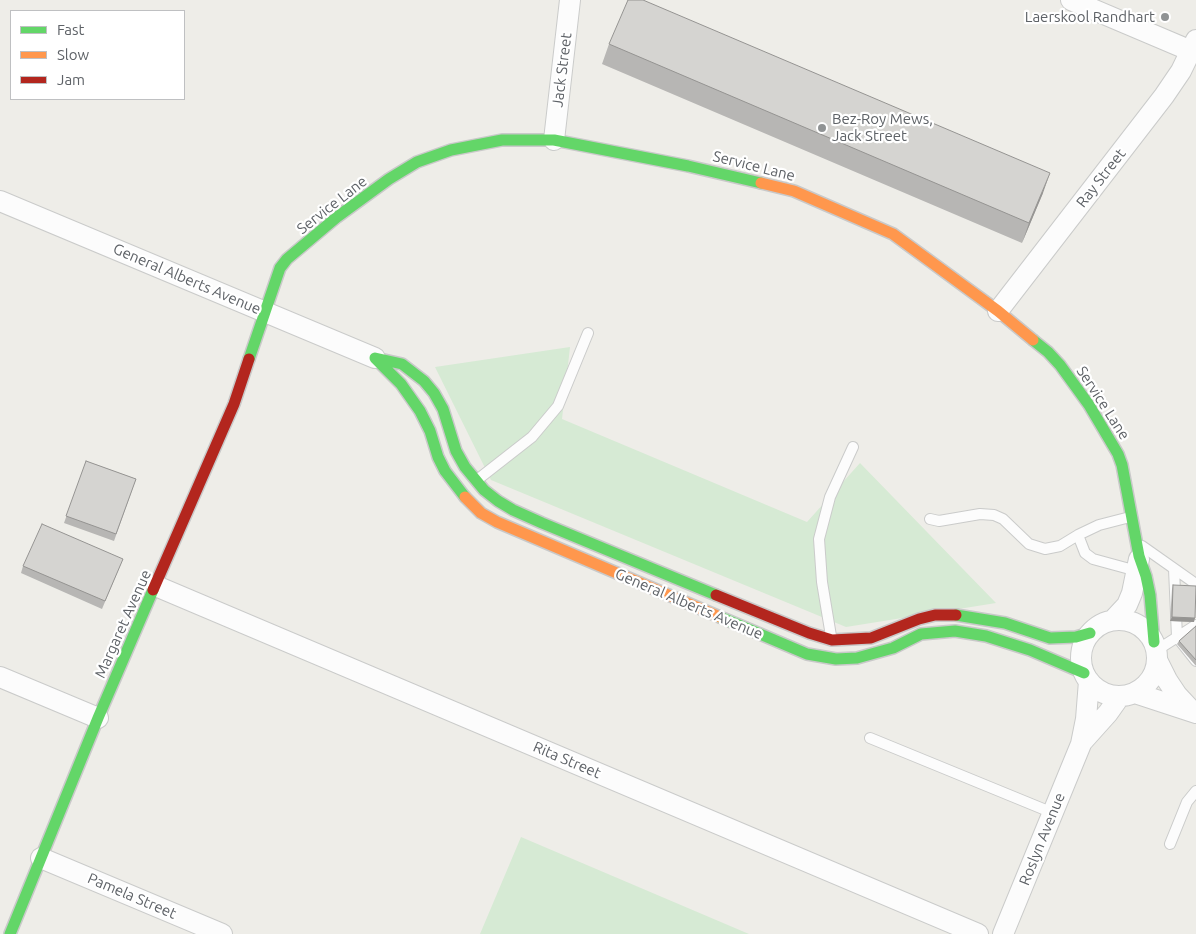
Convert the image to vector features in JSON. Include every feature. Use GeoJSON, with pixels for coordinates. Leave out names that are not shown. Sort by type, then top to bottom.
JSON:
{"type":"FeatureCollection","features":[{"type":"Feature","properties":{"kind":"street","name":"Jack Street"},"geometry":{"type":"LineString","coordinates":[[554,140],[570,0]]}},
{"type":"Feature","properties":{"kind":"street"},"geometry":{"type":"LineString","coordinates":[[1071,0],[1194,48]]}},
{"type":"Feature","properties":{"kind":"street","name":"Ray Street"},"geometry":{"type":"LineString","coordinates":[[998,311],[1164,96],[1194,48]]}},
{"type":"Feature","properties":{"kind":"street","name":"Service Lane"},"geometry":{"type":"LineString","coordinates":[[261,318],[280,268],[287,258],[337,217],[389,179],[417,162],[451,150],[502,140],[554,140],[688,166],[794,191],[893,234],[998,311],[1048,352],[1060,366],[1089,405],[1118,454],[1122,465],[1138,556],[1150,595],[1156,651]]}},
{"type":"Feature","properties":{"kind":"street","name":"General Alberts Avenue"},"geometry":{"type":"LineString","coordinates":[[0,201],[261,318],[375,358],[402,364],[424,381],[434,393],[443,409],[456,451],[465,468],[484,490],[513,510],[807,654],[836,659],[857,658],[893,648],[921,634],[955,631],[977,634],[1030,650],[1087,677]]}},
{"type":"Feature","properties":{"kind":"street","name":"Margaret Avenue"},"geometry":{"type":"LineString","coordinates":[[10,934],[98,718],[234,404],[261,318]]}},
{"type":"Feature","properties":{"kind":"street","name":"General Alberts Avenue"},"geometry":{"type":"LineString","coordinates":[[375,358],[401,384],[420,411],[430,431],[438,458],[460,492],[481,512],[497,522],[674,588],[832,640],[847,641],[871,638],[913,621],[935,615],[956,615],[1005,623],[1050,638],[1076,637],[1090,633]]}},
{"type":"Feature","properties":{"kind":"street"},"geometry":{"type":"LineString","coordinates":[[1113,620],[1127,605],[1132,593],[1138,556]]}},
{"type":"Feature","properties":{"kind":"street","name":"Rita Street"},"geometry":{"type":"LineString","coordinates":[[156,586],[978,934]]}},
{"type":"Feature","properties":{"kind":"street"},"geometry":{"type":"LineString","coordinates":[[1113,620],[1130,621],[1144,629],[1156,651],[1167,680],[1177,695],[1195,712],[1127,695],[1102,692],[1087,677],[1081,663],[1084,642],[1090,633],[1104,623],[1113,620]]}},
{"type":"Feature","properties":{"kind":"street"},"geometry":{"type":"LineString","coordinates":[[1081,744],[1108,713],[1127,695],[1146,685],[1154,674],[1156,651]]}},
{"type":"Feature","properties":{"kind":"street"},"geometry":{"type":"LineString","coordinates":[[0,676],[98,718]]}},
{"type":"Feature","properties":{"kind":"street"},"geometry":{"type":"LineString","coordinates":[[1081,744],[1086,719],[1087,677]]}},
{"type":"Feature","properties":{"kind":"street","name":"Roslyn Avenue"},"geometry":{"type":"LineString","coordinates":[[1003,934],[1081,744]]}},
{"type":"Feature","properties":{"kind":"street","name":"Pamela Street"},"geometry":{"type":"LineString","coordinates":[[41,858],[222,934]]}},
{"type":"Feature","properties":{"kind":"lane"},"geometry":{"type":"LineString","coordinates":[[460,492],[532,436],[553,413],[558,406],[588,333]]}},
{"type":"Feature","properties":{"kind":"lane"},"geometry":{"type":"LineString","coordinates":[[836,659],[822,582],[819,539],[830,497],[853,447]]}},
{"type":"Feature","properties":{"kind":"lane"},"geometry":{"type":"LineString","coordinates":[[930,518],[939,522],[980,514],[994,515],[1003,520],[1029,544],[1045,548],[1060,546],[1099,525],[1131,516]]}},
{"type":"Feature","properties":{"kind":"lane"},"geometry":{"type":"LineString","coordinates":[[1078,535],[1085,553],[1093,559],[1138,556],[1174,569],[1196,584]]}},
{"type":"Feature","properties":{"kind":"lane"},"geometry":{"type":"LineString","coordinates":[[1174,569],[1177,637],[1196,661]]}},
{"type":"Feature","properties":{"kind":"lane"},"geometry":{"type":"LineString","coordinates":[[1156,651],[1196,625]]}},
{"type":"Feature","properties":{"kind":"lane"},"geometry":{"type":"LineString","coordinates":[[870,738],[1053,813]]}},
{"type":"Feature","properties":{"kind":"lane"},"geometry":{"type":"LineString","coordinates":[[1170,844],[1187,802],[1196,791]]}},
{"type":"Feature","properties":{"kind":"green space"},"geometry":{"type":"Polygon","coordinates":[[[570,347],[562,419],[807,522],[860,463],[996,603],[846,627],[491,480],[435,367],[570,347]]]}},
{"type":"Feature","properties":{"kind":"green space"},"geometry":{"type":"Polygon","coordinates":[[[521,837],[749,934],[480,934],[521,837]]]}},
{"type":"Feature","properties":{"kind":"building","name":"Bez-Roy Mews, Jack Street"},"geometry":{"type":"Polygon","coordinates":[[[628,0],[643,0],[1050,173],[1029,223],[609,44],[628,0]]]}},
{"type":"Feature","properties":{"kind":"building"},"geometry":{"type":"Polygon","coordinates":[[[86,461],[136,479],[116,534],[66,516],[86,461]]]}},
{"type":"Feature","properties":{"kind":"building"},"geometry":{"type":"Polygon","coordinates":[[[42,524],[123,559],[105,601],[23,566],[42,524]]]}},
{"type":"Feature","properties":{"kind":"building"},"geometry":{"type":"Polygon","coordinates":[[[1173,585],[1196,586],[1195,618],[1172,617],[1173,585]]]}},
{"type":"Feature","properties":{"kind":"building"},"geometry":{"type":"Polygon","coordinates":[[[1196,626],[1196,660],[1179,641],[1196,626]]]}},
{"type":"Feature","properties":{"kind":"traffic: fast"},"geometry":{"type":"LineString","coordinates":[[249,359],[280,268],[287,259],[337,217],[389,179],[417,162],[451,150],[502,140],[554,140],[688,166],[761,183]]}},
{"type":"Feature","properties":{"kind":"traffic: fast"},"geometry":{"type":"LineString","coordinates":[[1033,340],[1060,365],[1089,405],[1118,454],[1122,465],[1139,556],[1150,595],[1154,642]]}},
{"type":"Feature","properties":{"kind":"traffic: fast"},"geometry":{"type":"LineString","coordinates":[[465,497],[445,471],[438,457],[430,431],[420,411],[401,384],[375,358],[402,364],[424,381],[434,393],[443,409],[456,451],[465,467],[484,490],[498,501],[542,523],[716,595]]}},
{"type":"Feature","properties":{"kind":"traffic: fast"},"geometry":{"type":"LineString","coordinates":[[10,934],[98,718],[153,590]]}},
{"type":"Feature","properties":{"kind":"traffic: fast"},"geometry":{"type":"LineString","coordinates":[[956,615],[1005,623],[1050,638],[1076,637],[1090,633]]}},
{"type":"Feature","properties":{"kind":"traffic: fast"},"geometry":{"type":"LineString","coordinates":[[720,617],[807,654],[836,659],[857,658],[893,648],[921,634],[955,631],[986,636],[1030,650],[1084,673]]}},
{"type":"Feature","properties":{"kind":"traffic: slow"},"geometry":{"type":"LineString","coordinates":[[761,183],[794,191],[893,234],[998,311],[1033,340]]}},
{"type":"Feature","properties":{"kind":"traffic: slow"},"geometry":{"type":"LineString","coordinates":[[465,497],[481,513],[497,522],[720,617]]}},
{"type":"Feature","properties":{"kind":"traffic: jam"},"geometry":{"type":"LineString","coordinates":[[153,590],[234,404],[249,359]]}},
{"type":"Feature","properties":{"kind":"traffic: jam"},"geometry":{"type":"LineString","coordinates":[[716,595],[809,633],[832,640],[871,638],[919,619],[935,615],[956,615]]}},
{"type":"Feature","properties":{"kind":"place","name":"Laerskool Randhart"},"geometry":{"type":"Point","coordinates":[1165,17]}},
{"type":"Feature","properties":{"kind":"place","name":"Bez-Roy Mews, Jack Street"},"geometry":{"type":"Point","coordinates":[822,128]}}]}
